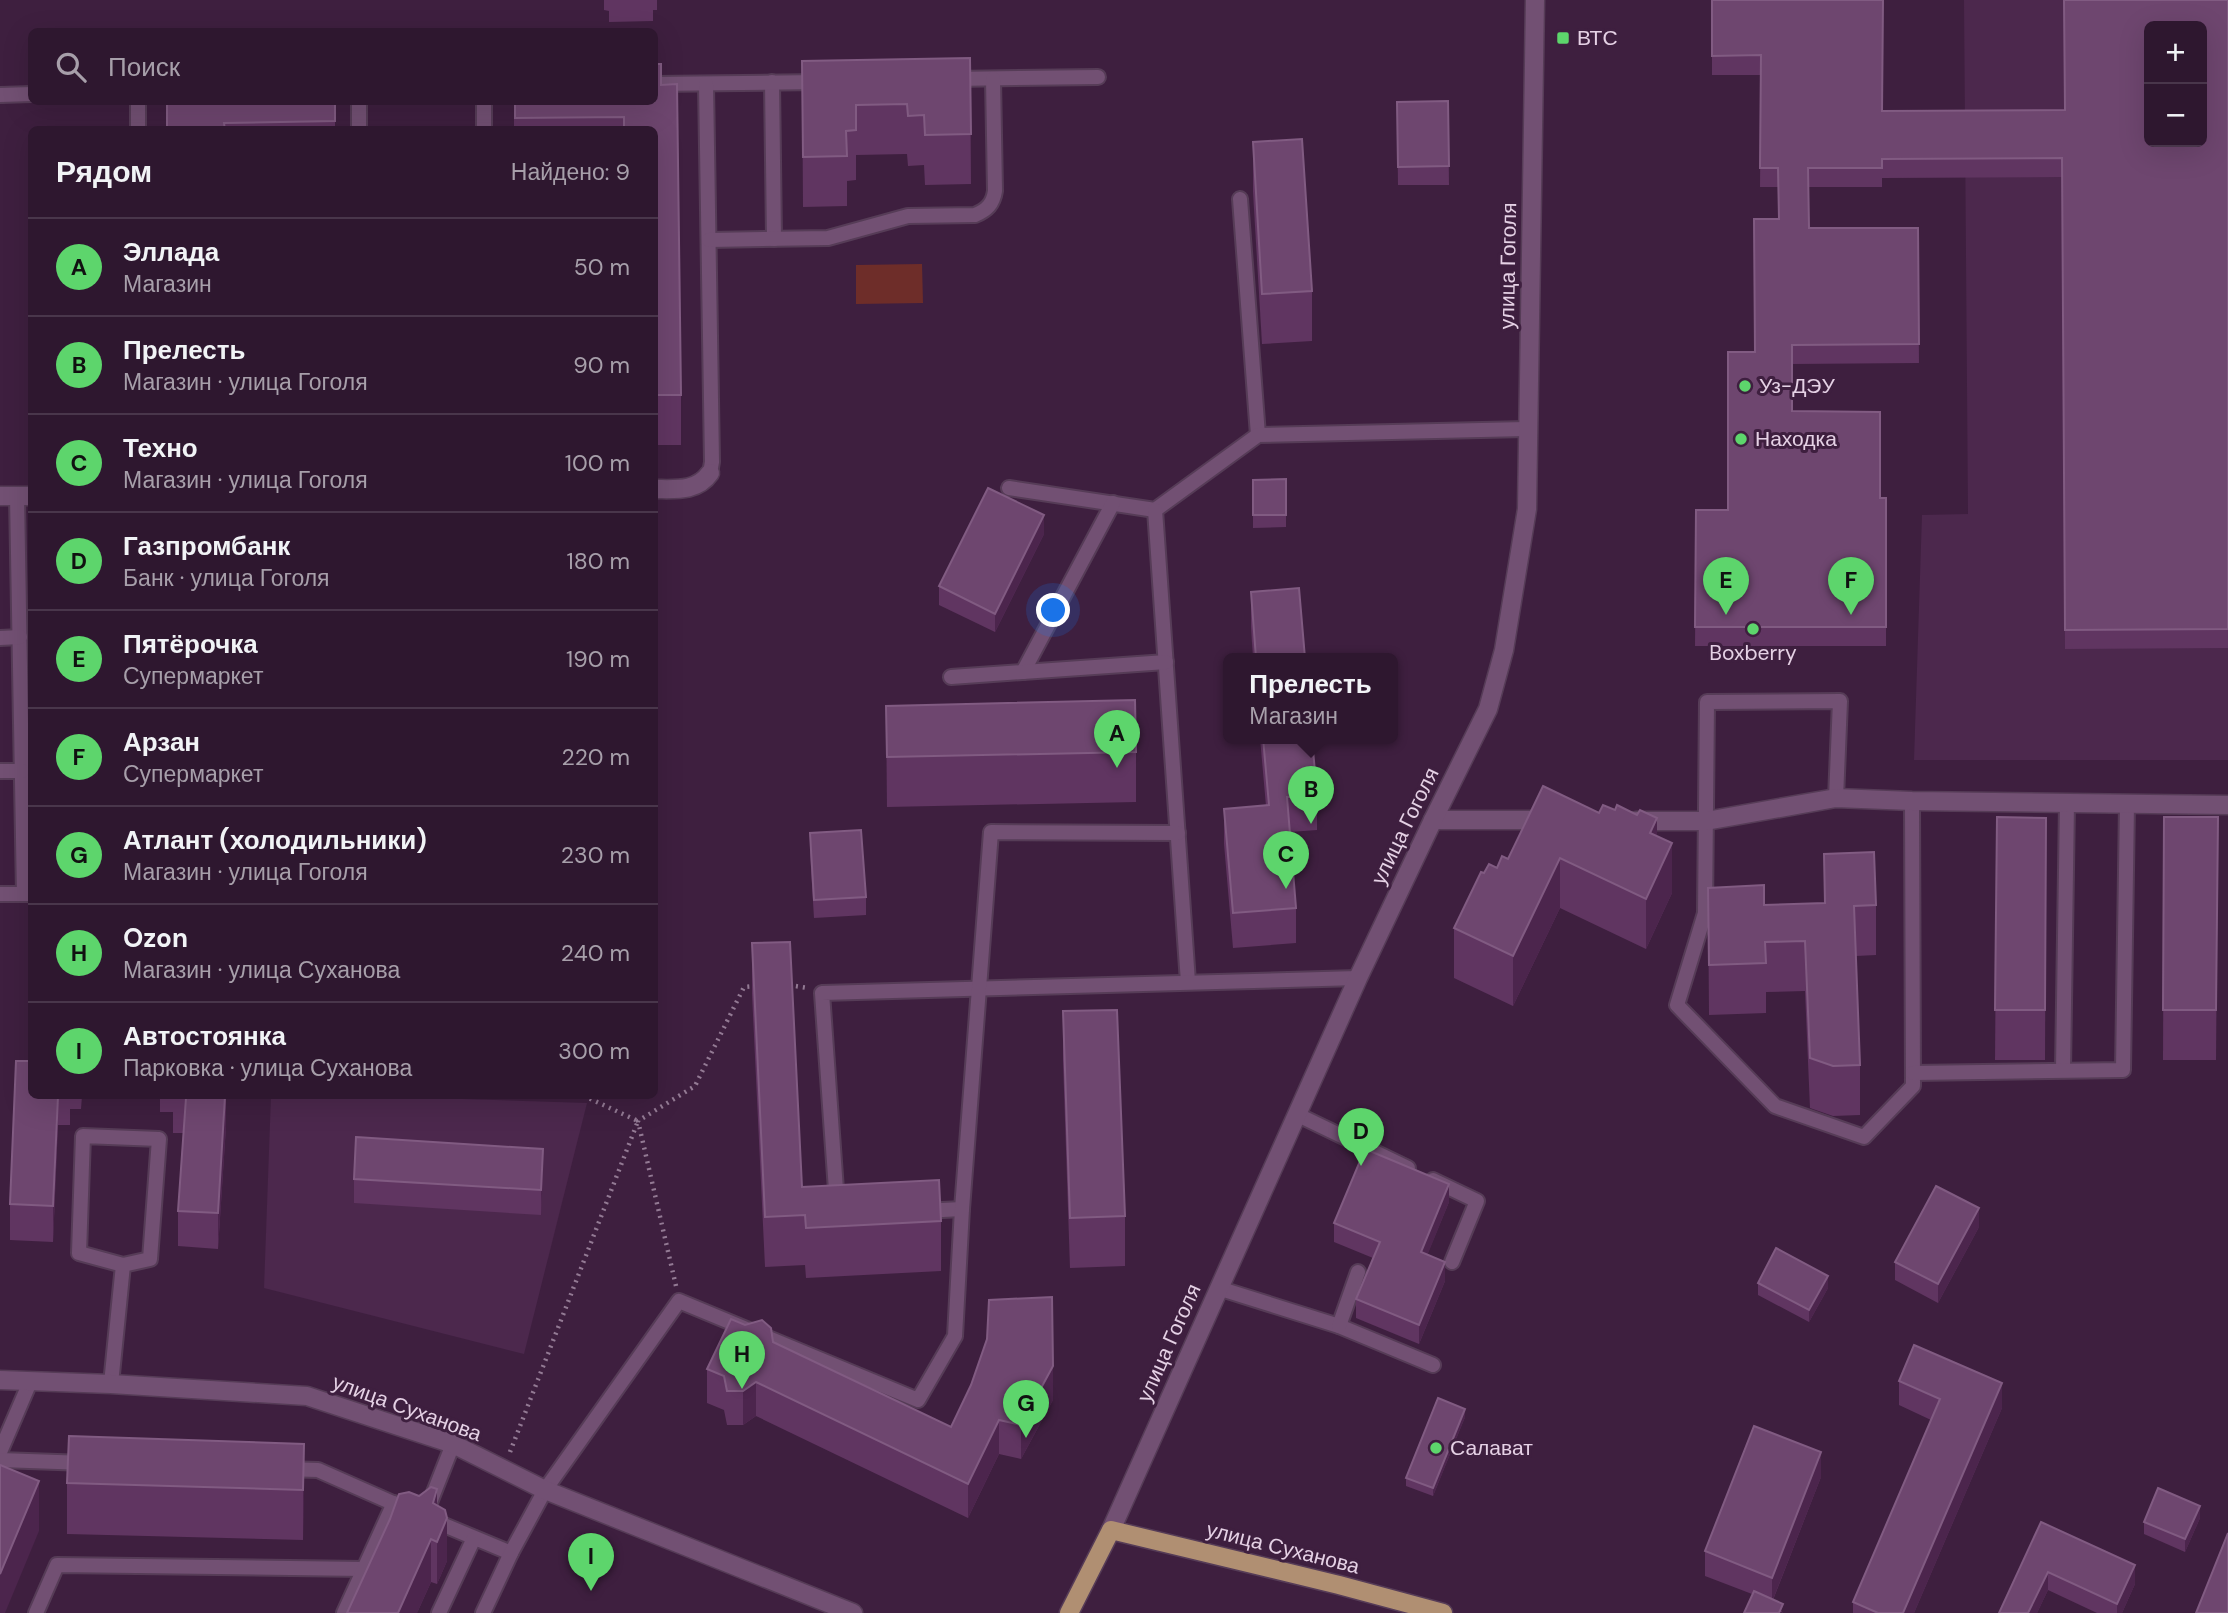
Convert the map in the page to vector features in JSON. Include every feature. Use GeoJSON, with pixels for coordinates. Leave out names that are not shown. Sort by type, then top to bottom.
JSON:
{"type":"FeatureCollection","features":[{"type":"Feature","properties":{"kind":"main road","name":"улица Гоголя"},"geometry":{"type":"LineString","coordinates":[[1069,1613],[1111,1530]]}},
{"type":"Feature","properties":{"kind":"main road","name":"улица Суханова"},"geometry":{"type":"LineString","coordinates":[[1111,1530],[1443,1613]]}},
{"type":"Feature","properties":{"kind":"street","name":"улица Гоголя"},"geometry":{"type":"LineString","coordinates":[[1111,1530],[1358,978],[1488,709],[1504,650],[1527,509],[1535,0]]}},
{"type":"Feature","properties":{"kind":"street"},"geometry":{"type":"LineString","coordinates":[[658,489],[697,485],[710,472]]}},
{"type":"Feature","properties":{"kind":"street"},"geometry":{"type":"LineString","coordinates":[[1624,821],[1706,821],[1836,797],[1912,801],[2228,805]]}},
{"type":"Feature","properties":{"kind":"street"},"geometry":{"type":"LineString","coordinates":[[1433,820],[1569,820]]}},
{"type":"Feature","properties":{"kind":"street","name":"улица Суханова"},"geometry":{"type":"LineString","coordinates":[[0,1380],[307,1396],[453,1444],[545,1490],[853,1613]]}},
{"type":"Feature","properties":{"kind":"lane"},"geometry":{"type":"LineString","coordinates":[[938,80],[1098,77]]}},
{"type":"Feature","properties":{"kind":"lane"},"geometry":{"type":"LineString","coordinates":[[709,240],[828,238],[898,218],[975,215],[984,211],[993,200],[995,191],[993,79]]}},
{"type":"Feature","properties":{"kind":"lane"},"geometry":{"type":"LineString","coordinates":[[658,85],[841,81]]}},
{"type":"Feature","properties":{"kind":"lane"},"geometry":{"type":"LineString","coordinates":[[772,82],[774,239]]}},
{"type":"Feature","properties":{"kind":"lane"},"geometry":{"type":"LineString","coordinates":[[706,84],[712,462],[710,472]]}},
{"type":"Feature","properties":{"kind":"lane"},"geometry":{"type":"LineString","coordinates":[[0,95],[28,94]]}},
{"type":"Feature","properties":{"kind":"lane"},"geometry":{"type":"LineString","coordinates":[[138,105],[138,126]]}},
{"type":"Feature","properties":{"kind":"lane"},"geometry":{"type":"LineString","coordinates":[[359,105],[359,126]]}},
{"type":"Feature","properties":{"kind":"lane"},"geometry":{"type":"LineString","coordinates":[[484,105],[484,126]]}},
{"type":"Feature","properties":{"kind":"lane"},"geometry":{"type":"LineString","coordinates":[[1240,199],[1258,435]]}},
{"type":"Feature","properties":{"kind":"lane"},"geometry":{"type":"LineString","coordinates":[[1009,488],[1155,510],[1258,435],[1528,429]]}},
{"type":"Feature","properties":{"kind":"lane"},"geometry":{"type":"LineString","coordinates":[[0,894],[28,894],[22,771],[16,496]]}},
{"type":"Feature","properties":{"kind":"lane"},"geometry":{"type":"LineString","coordinates":[[1023,672],[1113,503]]}},
{"type":"Feature","properties":{"kind":"lane"},"geometry":{"type":"LineString","coordinates":[[1155,510],[1188,982]]}},
{"type":"Feature","properties":{"kind":"lane"},"geometry":{"type":"LineString","coordinates":[[0,638],[20,638]]}},
{"type":"Feature","properties":{"kind":"lane"},"geometry":{"type":"LineString","coordinates":[[951,677],[1166,662]]}},
{"type":"Feature","properties":{"kind":"lane"},"geometry":{"type":"LineString","coordinates":[[1836,797],[1840,701],[1707,702],[1705,913],[1677,1005],[1775,1106],[1864,1138],[1913,1086],[1912,801]]}},
{"type":"Feature","properties":{"kind":"lane"},"geometry":{"type":"LineString","coordinates":[[0,771],[22,771]]}},
{"type":"Feature","properties":{"kind":"lane"},"geometry":{"type":"LineString","coordinates":[[2063,1070],[2067,803]]}},
{"type":"Feature","properties":{"kind":"lane"},"geometry":{"type":"LineString","coordinates":[[1913,1073],[2123,1070],[2127,804]]}},
{"type":"Feature","properties":{"kind":"lane"},"geometry":{"type":"LineString","coordinates":[[483,1613],[545,1490],[680,1301],[918,1400],[955,1336],[961,1209],[991,832],[1178,832]]}},
{"type":"Feature","properties":{"kind":"lane"},"geometry":{"type":"LineString","coordinates":[[851,1214],[838,1215],[822,993],[1358,978]]}},
{"type":"Feature","properties":{"kind":"lane"},"geometry":{"type":"LineString","coordinates":[[1296,1114],[1477,1201],[1452,1262]]}},
{"type":"Feature","properties":{"kind":"lane"},"geometry":{"type":"LineString","coordinates":[[83,1136],[159,1139],[150,1259],[123,1265],[79,1253],[83,1136]]}},
{"type":"Feature","properties":{"kind":"lane"},"geometry":{"type":"LineString","coordinates":[[906,1212],[961,1209]]}},
{"type":"Feature","properties":{"kind":"lane"},"geometry":{"type":"LineString","coordinates":[[111,1384],[123,1265]]}},
{"type":"Feature","properties":{"kind":"lane"},"geometry":{"type":"LineString","coordinates":[[1339,1326],[1358,1272]]}},
{"type":"Feature","properties":{"kind":"lane"},"geometry":{"type":"LineString","coordinates":[[1218,1288],[1339,1326],[1433,1366]]}},
{"type":"Feature","properties":{"kind":"lane"},"geometry":{"type":"LineString","coordinates":[[0,1452],[30,1382]]}},
{"type":"Feature","properties":{"kind":"lane"},"geometry":{"type":"LineString","coordinates":[[425,1517],[453,1444]]}},
{"type":"Feature","properties":{"kind":"lane"},"geometry":{"type":"LineString","coordinates":[[0,1460],[97,1464]]}},
{"type":"Feature","properties":{"kind":"lane"},"geometry":{"type":"LineString","coordinates":[[276,1469],[318,1470],[511,1553]]}},
{"type":"Feature","properties":{"kind":"lane"},"geometry":{"type":"LineString","coordinates":[[344,1613],[394,1503]]}},
{"type":"Feature","properties":{"kind":"lane"},"geometry":{"type":"LineString","coordinates":[[439,1613],[474,1538]]}},
{"type":"Feature","properties":{"kind":"lane"},"geometry":{"type":"LineString","coordinates":[[36,1613],[57,1565],[364,1569]]}},
{"type":"Feature","properties":{"kind":"path"},"geometry":{"type":"LineString","coordinates":[[783,985],[795,985],[822,993]]}},
{"type":"Feature","properties":{"kind":"path"},"geometry":{"type":"LineString","coordinates":[[503,1469],[638,1121],[695,1086],[744,986],[757,986]]}},
{"type":"Feature","properties":{"kind":"path"},"geometry":{"type":"LineString","coordinates":[[590,1099],[638,1121]]}},
{"type":"Feature","properties":{"kind":"path"},"geometry":{"type":"LineString","coordinates":[[638,1121],[680,1301]]}},
{"type":"Feature","properties":{"kind":"shaded area"},"geometry":{"type":"Polygon","coordinates":[[[1964,0],[2228,0],[2228,760],[1914,760],[1922,515],[1968,514],[1964,0]]]}},
{"type":"Feature","properties":{"kind":"shaded area"},"geometry":{"type":"Polygon","coordinates":[[[922,264],[923,303],[856,304],[856,265],[922,264]]]}},
{"type":"Feature","properties":{"kind":"shaded area"},"geometry":{"type":"Polygon","coordinates":[[[271,1099],[462,1099],[587,1103],[524,1354],[264,1288],[271,1099]]]}},
{"type":"Feature","properties":{"kind":"building"},"geometry":{"type":"Polygon","coordinates":[[[1712,0],[1883,0],[1882,111],[2065,110],[2064,0],[2228,0],[2228,629],[2065,630],[2062,158],[1882,159],[1882,168],[1808,168],[1809,228],[1918,228],[1919,344],[1792,345],[1792,411],[1880,412],[1880,498],[1886,498],[1886,627],[1695,627],[1696,510],[1728,510],[1728,352],[1755,352],[1754,219],[1779,219],[1778,168],[1760,168],[1761,55],[1712,56],[1712,0]]]}},
{"type":"Feature","properties":{"kind":"building"},"geometry":{"type":"Polygon","coordinates":[[[970,58],[971,134],[925,135],[924,115],[908,116],[907,104],[856,105],[856,130],[846,131],[847,156],[803,157],[802,61],[970,58]]]}},
{"type":"Feature","properties":{"kind":"building"},"geometry":{"type":"Polygon","coordinates":[[[658,64],[661,64],[661,85],[677,84],[681,395],[658,395],[658,126],[624,126],[624,117],[515,118],[515,105],[658,105],[658,64]]]}},
{"type":"Feature","properties":{"kind":"building"},"geometry":{"type":"Polygon","coordinates":[[[1448,101],[1449,166],[1398,167],[1397,102],[1448,101]]]}},
{"type":"Feature","properties":{"kind":"building"},"geometry":{"type":"Polygon","coordinates":[[[167,105],[335,105],[335,121],[167,126],[167,105]]]}},
{"type":"Feature","properties":{"kind":"building"},"geometry":{"type":"Polygon","coordinates":[[[1302,139],[1312,291],[1262,294],[1253,142],[1302,139]]]}},
{"type":"Feature","properties":{"kind":"building"},"geometry":{"type":"Polygon","coordinates":[[[1286,479],[1286,515],[1253,515],[1253,480],[1286,479]]]}},
{"type":"Feature","properties":{"kind":"building"},"geometry":{"type":"Polygon","coordinates":[[[988,488],[1044,515],[995,614],[939,586],[988,488]]]}},
{"type":"Feature","properties":{"kind":"building"},"geometry":{"type":"Polygon","coordinates":[[[1299,588],[1305,653],[1256,653],[1251,592],[1299,588]]]}},
{"type":"Feature","properties":{"kind":"building"},"geometry":{"type":"Polygon","coordinates":[[[1135,700],[1136,752],[887,757],[886,706],[1135,700]]]}},
{"type":"Feature","properties":{"kind":"building"},"geometry":{"type":"Polygon","coordinates":[[[1264,744],[1313,744],[1317,795],[1287,797],[1296,908],[1233,913],[1224,809],[1269,805],[1264,744]]]}},
{"type":"Feature","properties":{"kind":"building"},"geometry":{"type":"Polygon","coordinates":[[[1543,786],[1599,813],[1603,805],[1615,810],[1617,805],[1637,815],[1640,810],[1657,818],[1650,833],[1672,843],[1646,899],[1560,858],[1513,956],[1454,928],[1481,872],[1484,873],[1489,864],[1497,868],[1502,856],[1508,859],[1543,786]]]}},
{"type":"Feature","properties":{"kind":"building"},"geometry":{"type":"Polygon","coordinates":[[[1997,817],[2046,818],[2045,1010],[1995,1010],[1997,817]]]}},
{"type":"Feature","properties":{"kind":"building"},"geometry":{"type":"Polygon","coordinates":[[[2164,817],[2218,817],[2216,1010],[2163,1010],[2164,817]]]}},
{"type":"Feature","properties":{"kind":"building"},"geometry":{"type":"Polygon","coordinates":[[[861,830],[866,897],[814,900],[810,833],[861,830]]]}},
{"type":"Feature","properties":{"kind":"building"},"geometry":{"type":"Polygon","coordinates":[[[1874,852],[1876,905],[1854,906],[1860,1065],[1833,1066],[1810,1058],[1805,941],[1765,942],[1766,963],[1709,965],[1708,888],[1764,885],[1764,905],[1825,903],[1824,854],[1874,852]]]}},
{"type":"Feature","properties":{"kind":"building"},"geometry":{"type":"Polygon","coordinates":[[[790,942],[802,1187],[939,1180],[941,1221],[806,1228],[805,1215],[765,1217],[752,943],[790,942]]]}},
{"type":"Feature","properties":{"kind":"building"},"geometry":{"type":"Polygon","coordinates":[[[1117,1010],[1125,1216],[1070,1218],[1063,1011],[1117,1010]]]}},
{"type":"Feature","properties":{"kind":"building"},"geometry":{"type":"Polygon","coordinates":[[[16,1061],[28,1061],[28,1099],[58,1099],[53,1206],[10,1204],[16,1061]]]}},
{"type":"Feature","properties":{"kind":"building"},"geometry":{"type":"Polygon","coordinates":[[[186,1099],[225,1099],[218,1213],[178,1211],[186,1099]]]}},
{"type":"Feature","properties":{"kind":"building"},"geometry":{"type":"Polygon","coordinates":[[[356,1137],[543,1149],[541,1190],[354,1179],[356,1137]]]}},
{"type":"Feature","properties":{"kind":"building"},"geometry":{"type":"Polygon","coordinates":[[[1365,1149],[1449,1184],[1421,1252],[1445,1262],[1419,1325],[1356,1299],[1380,1242],[1334,1223],[1365,1149]]]}},
{"type":"Feature","properties":{"kind":"building"},"geometry":{"type":"Polygon","coordinates":[[[1936,1186],[1979,1208],[1938,1284],[1895,1262],[1936,1186]]]}},
{"type":"Feature","properties":{"kind":"building"},"geometry":{"type":"Polygon","coordinates":[[[1776,1248],[1828,1276],[1809,1310],[1758,1283],[1776,1248]]]}},
{"type":"Feature","properties":{"kind":"building"},"geometry":{"type":"Polygon","coordinates":[[[1052,1297],[1053,1366],[1021,1425],[999,1420],[968,1484],[756,1382],[743,1391],[727,1391],[724,1376],[707,1369],[731,1319],[745,1325],[762,1320],[771,1328],[773,1342],[951,1427],[971,1385],[987,1339],[989,1300],[1052,1297]]]}},
{"type":"Feature","properties":{"kind":"building"},"geometry":{"type":"Polygon","coordinates":[[[1914,1345],[2002,1383],[1903,1613],[1878,1613],[1853,1602],[1940,1399],[1899,1381],[1914,1345]]]}},
{"type":"Feature","properties":{"kind":"building"},"geometry":{"type":"Polygon","coordinates":[[[1438,1398],[1465,1409],[1433,1488],[1406,1478],[1438,1398]]]}},
{"type":"Feature","properties":{"kind":"building"},"geometry":{"type":"Polygon","coordinates":[[[1754,1426],[1821,1452],[1772,1578],[1705,1551],[1754,1426]]]}},
{"type":"Feature","properties":{"kind":"building"},"geometry":{"type":"Polygon","coordinates":[[[69,1436],[304,1444],[303,1490],[67,1483],[69,1436]]]}},
{"type":"Feature","properties":{"kind":"building"},"geometry":{"type":"Polygon","coordinates":[[[0,1465],[39,1481],[0,1574],[0,1465]]]}},
{"type":"Feature","properties":{"kind":"building"},"geometry":{"type":"Polygon","coordinates":[[[431,1487],[437,1489],[433,1503],[445,1510],[447,1518],[437,1542],[431,1539],[398,1613],[347,1613],[399,1494],[409,1492],[419,1496],[431,1487]]]}},
{"type":"Feature","properties":{"kind":"building"},"geometry":{"type":"Polygon","coordinates":[[[2158,1488],[2200,1506],[2185,1539],[2144,1522],[2158,1488]]]}},
{"type":"Feature","properties":{"kind":"building"},"geometry":{"type":"Polygon","coordinates":[[[2041,1522],[2135,1565],[2117,1604],[2048,1572],[2028,1613],[1999,1613],[2041,1522]]]}},
{"type":"Feature","properties":{"kind":"building"},"geometry":{"type":"Polygon","coordinates":[[[2228,1533],[2228,1613],[2196,1613],[2228,1533]]]}},
{"type":"Feature","properties":{"kind":"building"},"geometry":{"type":"Polygon","coordinates":[[[1754,1591],[1783,1604],[1779,1613],[1744,1613],[1754,1591]]]}},
{"type":"Feature","properties":{"kind":"place","name":"ВТС"},"geometry":{"type":"Point","coordinates":[1563,38]}},
{"type":"Feature","properties":{"kind":"place","name":"Уз-ДЭУ"},"geometry":{"type":"Point","coordinates":[1745,386]}},
{"type":"Feature","properties":{"kind":"place","name":"Находка"},"geometry":{"type":"Point","coordinates":[1741,439]}},
{"type":"Feature","properties":{"kind":"place","name":"Пятёрочка"},"geometry":{"type":"Point","coordinates":[1726,615]}},
{"type":"Feature","properties":{"kind":"place","name":"Арзан"},"geometry":{"type":"Point","coordinates":[1851,615]}},
{"type":"Feature","properties":{"kind":"place","name":"Boxberry"},"geometry":{"type":"Point","coordinates":[1753,629]}},
{"type":"Feature","properties":{"kind":"place","name":"Эллада"},"geometry":{"type":"Point","coordinates":[1117,768]}},
{"type":"Feature","properties":{"kind":"place","name":"Прелесть"},"geometry":{"type":"Point","coordinates":[1311,824]}},
{"type":"Feature","properties":{"kind":"place","name":"Техно"},"geometry":{"type":"Point","coordinates":[1286,889]}},
{"type":"Feature","properties":{"kind":"place","name":"Газпромбанк"},"geometry":{"type":"Point","coordinates":[1361,1166]}},
{"type":"Feature","properties":{"kind":"place","name":"Ozon"},"geometry":{"type":"Point","coordinates":[742,1389]}},
{"type":"Feature","properties":{"kind":"place","name":"Атлант (холодильники)"},"geometry":{"type":"Point","coordinates":[1026,1438]}},
{"type":"Feature","properties":{"kind":"place","name":"Салават"},"geometry":{"type":"Point","coordinates":[1436,1448]}},
{"type":"Feature","properties":{"kind":"place","name":"Автостоянка"},"geometry":{"type":"Point","coordinates":[591,1591]}}]}
